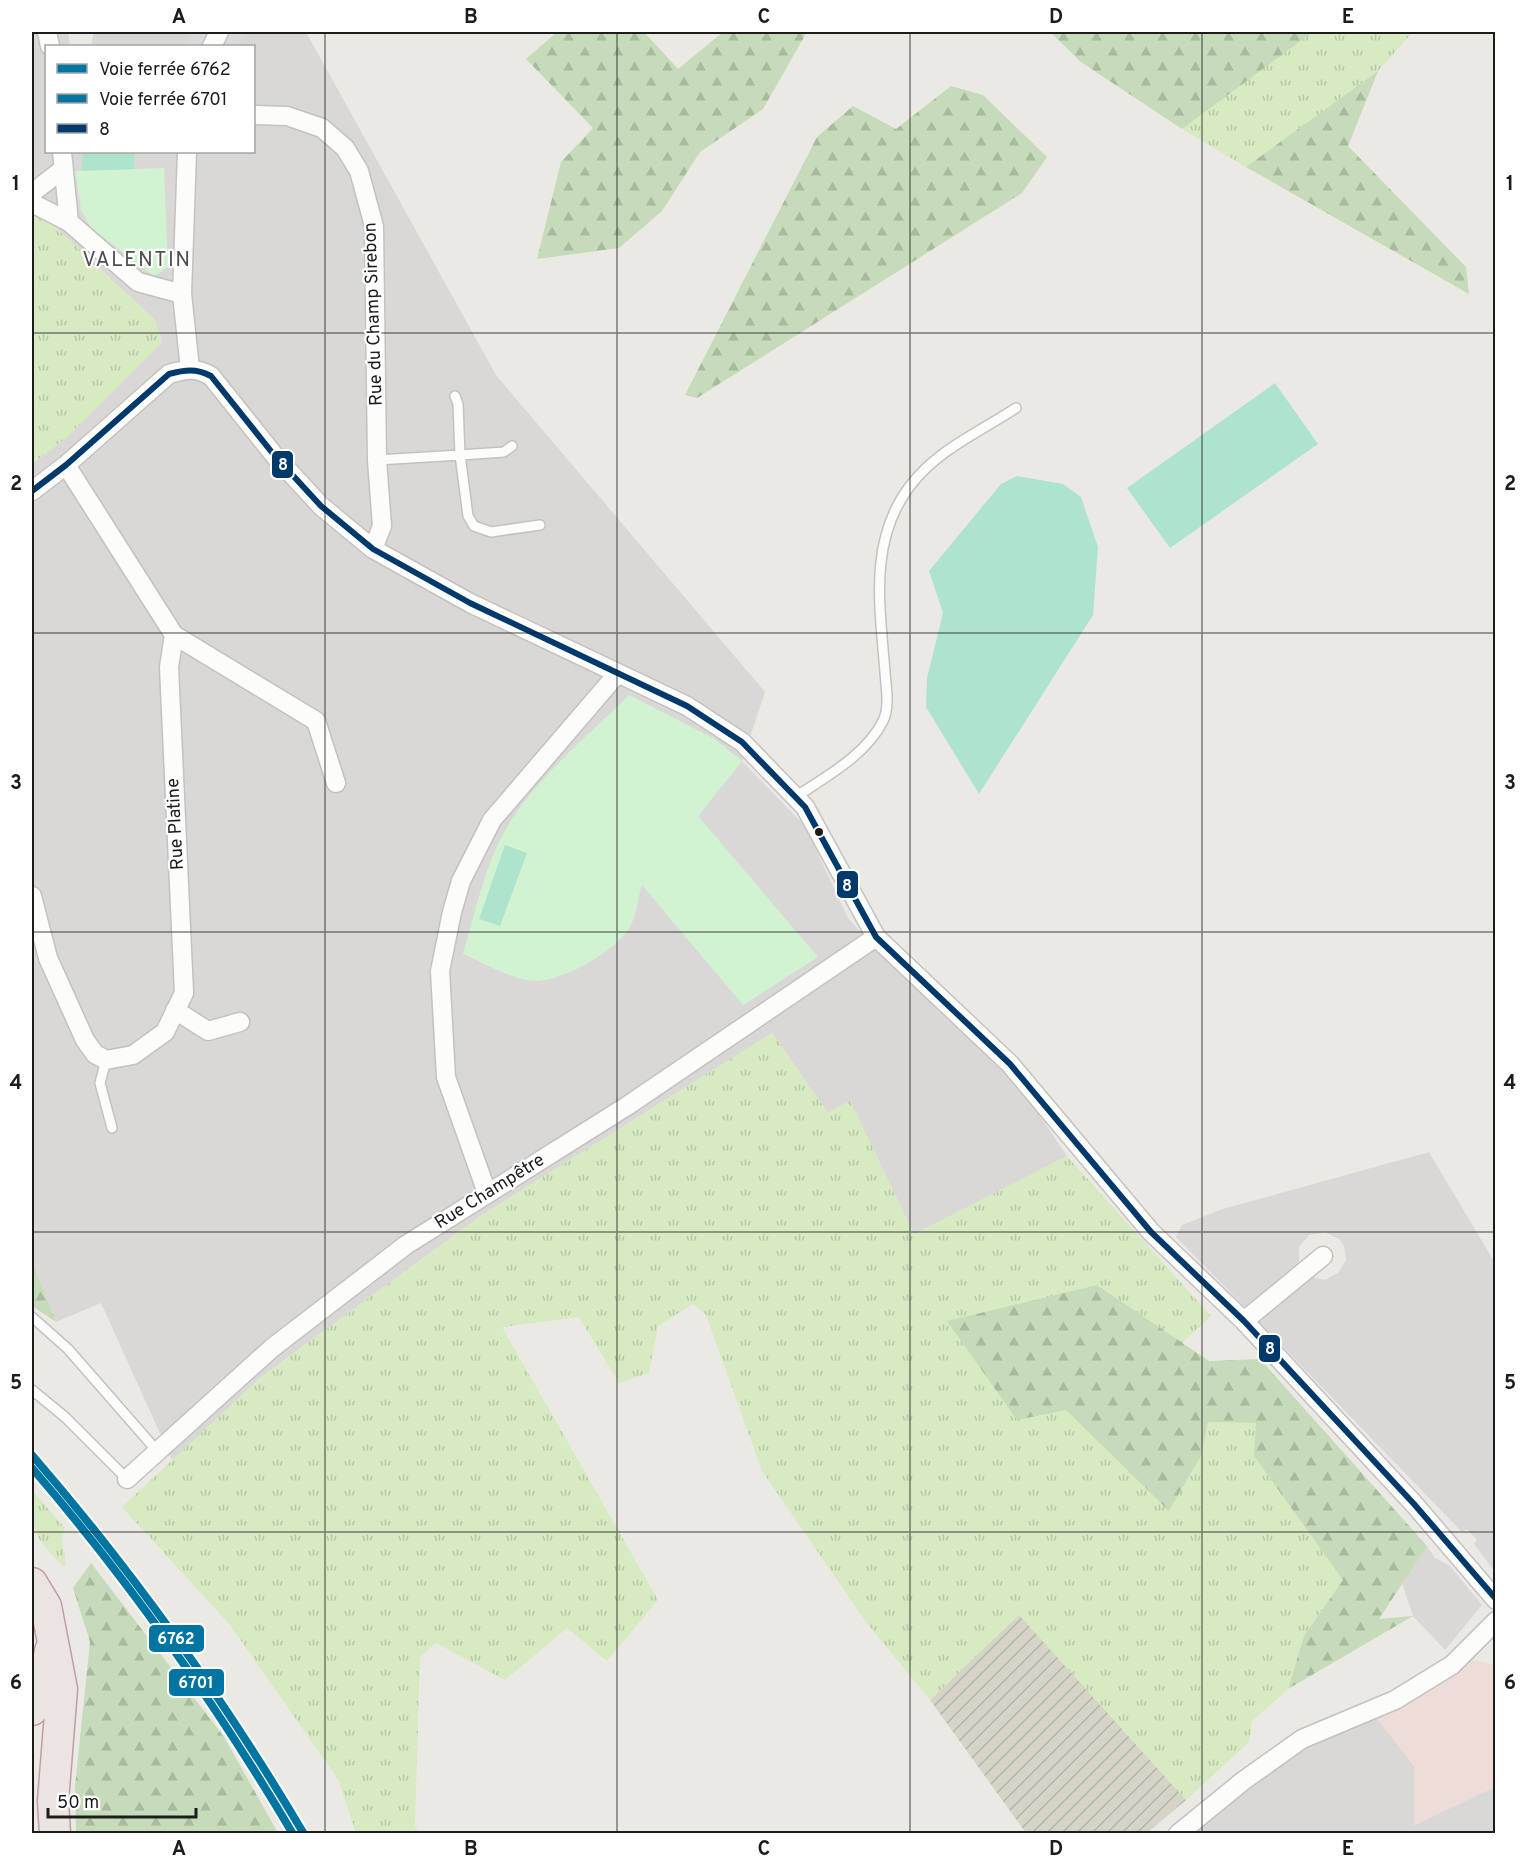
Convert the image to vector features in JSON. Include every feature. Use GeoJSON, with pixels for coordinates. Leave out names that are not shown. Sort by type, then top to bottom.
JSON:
{"type":"FeatureCollection","features":[{"type":"Feature","properties":{"kind":"highway"},"geometry":{"type":"LineString","coordinates":[[32,1583],[46,1606],[54,1637],[62,1689],[53,1801],[55,1833]]}},
{"type":"Feature","properties":{"kind":"highway"},"geometry":{"type":"LineString","coordinates":[[32,1710],[43,1686],[54,1637]]}},
{"type":"Feature","properties":{"kind":"street","name":"Rue du Champ Sirebon"},"geometry":{"type":"LineString","coordinates":[[255,115],[288,116],[322,129],[345,148],[359,171],[374,226],[377,460],[382,526],[374,549]]}},
{"type":"Feature","properties":{"kind":"street"},"geometry":{"type":"LineString","coordinates":[[187,153],[182,294],[190,369]]}},
{"type":"Feature","properties":{"kind":"street"},"geometry":{"type":"LineString","coordinates":[[63,160],[69,222]]}},
{"type":"Feature","properties":{"kind":"street"},"geometry":{"type":"LineString","coordinates":[[32,194],[63,160]]}},
{"type":"Feature","properties":{"kind":"street"},"geometry":{"type":"LineString","coordinates":[[32,203],[69,222],[138,282],[182,294]]}},
{"type":"Feature","properties":{"kind":"street"},"geometry":{"type":"LineString","coordinates":[[32,491],[66,465],[169,374],[199,369],[211,376],[274,455],[321,506],[374,549],[470,603],[687,706],[728,731],[797,796],[876,938],[1010,1064],[1151,1232],[1244,1321],[1414,1504],[1496,1600]]}},
{"type":"Feature","properties":{"kind":"street"},"geometry":{"type":"LineString","coordinates":[[66,465],[174,635],[316,721],[336,783]]}},
{"type":"Feature","properties":{"kind":"street","name":"Rue Platine"},"geometry":{"type":"LineString","coordinates":[[106,1060],[133,1055],[165,1032],[184,993],[169,667],[174,635]]}},
{"type":"Feature","properties":{"kind":"street"},"geometry":{"type":"LineString","coordinates":[[487,1193],[446,1077],[441,971],[452,912],[461,881],[492,820],[618,673]]}},
{"type":"Feature","properties":{"kind":"street"},"geometry":{"type":"LineString","coordinates":[[32,896],[48,958],[85,1040],[95,1054],[106,1060]]}},
{"type":"Feature","properties":{"kind":"street","name":"Rue Champêtre"},"geometry":{"type":"LineString","coordinates":[[127,1479],[272,1348],[406,1245],[627,1106],[876,938]]}},
{"type":"Feature","properties":{"kind":"street"},"geometry":{"type":"LineString","coordinates":[[175,1010],[208,1031],[240,1022]]}},
{"type":"Feature","properties":{"kind":"street"},"geometry":{"type":"LineString","coordinates":[[1244,1321],[1323,1256]]}},
{"type":"Feature","properties":{"kind":"street"},"geometry":{"type":"LineString","coordinates":[[1178,1833],[1243,1781],[1302,1739],[1395,1700],[1452,1665],[1496,1621]]}},
{"type":"Feature","properties":{"kind":"lane"},"geometry":{"type":"LineString","coordinates":[[455,396],[458,404],[460,455],[468,516],[474,526],[491,532],[540,525]]}},
{"type":"Feature","properties":{"kind":"lane"},"geometry":{"type":"LineString","coordinates":[[797,796],[843,766],[869,740],[884,720],[887,698],[878,576],[880,551],[889,523],[904,496],[939,455],[1016,408]]}},
{"type":"Feature","properties":{"kind":"lane"},"geometry":{"type":"LineString","coordinates":[[377,460],[504,452],[512,446]]}},
{"type":"Feature","properties":{"kind":"lane"},"geometry":{"type":"LineString","coordinates":[[106,1060],[100,1083],[112,1128]]}},
{"type":"Feature","properties":{"kind":"lane"},"geometry":{"type":"LineString","coordinates":[[32,1317],[68,1349],[158,1452]]}},
{"type":"Feature","properties":{"kind":"lane"},"geometry":{"type":"LineString","coordinates":[[32,1390],[65,1417],[127,1479]]}},
{"type":"Feature","properties":{"kind":"shaded area"},"geometry":{"type":"Polygon","coordinates":[[[32,32],[68,32],[70,45],[45,45],[45,153],[255,153],[255,45],[91,45],[94,32],[306,32],[496,375],[765,692],[742,761],[805,826],[848,918],[888,962],[1022,1089],[1067,1156],[914,1235],[850,1101],[828,1113],[772,1033],[482,1215],[261,1377],[173,1462],[101,1303],[56,1322],[32,1261],[32,464],[66,438],[162,342],[155,320],[48,220],[32,213],[32,32]]]}},
{"type":"Feature","properties":{"kind":"shaded area"},"geometry":{"type":"Polygon","coordinates":[[[191,32],[246,34],[240,45],[185,45],[191,32]]]}},
{"type":"Feature","properties":{"kind":"shaded area"},"geometry":{"type":"Polygon","coordinates":[[[1429,1152],[1495,1263],[1495,1572],[1474,1544],[1477,1540],[1467,1529],[1462,1532],[1257,1320],[1310,1277],[1325,1280],[1338,1273],[1346,1260],[1344,1246],[1339,1239],[1325,1232],[1309,1235],[1299,1247],[1299,1262],[1245,1307],[1176,1237],[1182,1225],[1223,1209],[1429,1152]]]}},
{"type":"Feature","properties":{"kind":"shaded area"},"geometry":{"type":"Polygon","coordinates":[[[1427,1546],[1435,1558],[1450,1566],[1482,1605],[1445,1650],[1413,1616],[1400,1577],[1427,1546]]]}},
{"type":"Feature","properties":{"kind":"shaded area"},"geometry":{"type":"Polygon","coordinates":[[[1019,1614],[1186,1800],[1147,1833],[1026,1833],[930,1700],[1019,1614]]]}},
{"type":"Feature","properties":{"kind":"shaded area"},"geometry":{"type":"Polygon","coordinates":[[[1467,1659],[1496,1665],[1495,1787],[1414,1825],[1414,1766],[1372,1712],[1467,1659]]]}},
{"type":"Feature","properties":{"kind":"shaded area"},"geometry":{"type":"Polygon","coordinates":[[[1372,1712],[1414,1766],[1414,1825],[1495,1787],[1495,1833],[1182,1834],[1277,1754],[1372,1712]]]}},
{"type":"Feature","properties":{"kind":"green space"},"geometry":{"type":"Polygon","coordinates":[[[557,32],[644,32],[678,69],[723,32],[807,32],[763,109],[700,152],[662,211],[619,248],[537,259],[561,162],[593,128],[526,59],[557,32]]]}},
{"type":"Feature","properties":{"kind":"green space"},"geometry":{"type":"Polygon","coordinates":[[[1050,32],[1313,32],[1182,129],[1081,62],[1050,32]]]}},
{"type":"Feature","properties":{"kind":"green space"},"geometry":{"type":"Polygon","coordinates":[[[1313,32],[1413,32],[1378,71],[1246,167],[1182,129],[1313,32]]]}},
{"type":"Feature","properties":{"kind":"green space"},"geometry":{"type":"Polygon","coordinates":[[[1378,71],[1348,146],[1466,267],[1469,294],[1246,167],[1378,71]]]}},
{"type":"Feature","properties":{"kind":"green space"},"geometry":{"type":"Polygon","coordinates":[[[951,86],[983,95],[1047,157],[1022,193],[697,398],[685,395],[817,137],[853,106],[896,129],[951,86]]]}},
{"type":"Feature","properties":{"kind":"green space"},"geometry":{"type":"Polygon","coordinates":[[[83,153],[134,153],[134,169],[81,171],[83,153]]]}},
{"type":"Feature","properties":{"kind":"green space"},"geometry":{"type":"Polygon","coordinates":[[[164,168],[168,267],[154,276],[91,228],[81,210],[75,171],[164,168]]]}},
{"type":"Feature","properties":{"kind":"green space"},"geometry":{"type":"Polygon","coordinates":[[[32,213],[48,220],[155,320],[162,342],[66,438],[32,464],[32,213]]]}},
{"type":"Feature","properties":{"kind":"green space"},"geometry":{"type":"Polygon","coordinates":[[[1275,383],[1318,444],[1170,548],[1127,488],[1275,383]]]}},
{"type":"Feature","properties":{"kind":"green space"},"geometry":{"type":"Polygon","coordinates":[[[1017,476],[1063,484],[1081,497],[1098,547],[1093,615],[979,794],[926,707],[927,678],[943,613],[929,571],[1001,484],[1017,476]]]}},
{"type":"Feature","properties":{"kind":"green space"},"geometry":{"type":"Polygon","coordinates":[[[629,695],[713,738],[742,761],[698,816],[818,957],[743,1005],[642,885],[633,920],[624,935],[590,962],[562,975],[537,981],[518,978],[463,954],[487,873],[507,827],[548,774],[629,695]]]}},
{"type":"Feature","properties":{"kind":"green space"},"geometry":{"type":"Polygon","coordinates":[[[505,845],[527,853],[500,926],[479,919],[505,845]]]}},
{"type":"Feature","properties":{"kind":"green space"},"geometry":{"type":"Polygon","coordinates":[[[772,1033],[828,1113],[850,1100],[914,1234],[1067,1156],[1211,1316],[1182,1343],[1097,1285],[947,1322],[1066,1410],[1169,1511],[1201,1456],[1208,1422],[1256,1423],[1254,1456],[1343,1580],[1304,1636],[1288,1689],[1252,1721],[1249,1742],[1186,1800],[1019,1615],[930,1700],[866,1622],[762,1471],[706,1315],[693,1304],[658,1326],[649,1373],[619,1383],[579,1317],[502,1327],[658,1600],[607,1661],[567,1628],[505,1680],[436,1643],[420,1657],[415,1825],[418,1833],[356,1833],[338,1779],[230,1625],[122,1507],[261,1377],[482,1215],[772,1033]]]}},
{"type":"Feature","properties":{"kind":"green space"},"geometry":{"type":"Polygon","coordinates":[[[32,1261],[56,1322],[32,1306],[32,1261]]]}},
{"type":"Feature","properties":{"kind":"green space"},"geometry":{"type":"Polygon","coordinates":[[[1097,1285],[1209,1361],[1260,1359],[1427,1546],[1379,1619],[1413,1616],[1288,1689],[1304,1636],[1343,1580],[1254,1456],[1256,1423],[1208,1422],[1201,1456],[1169,1511],[1066,1410],[1017,1420],[947,1321],[1097,1285]]]}},
{"type":"Feature","properties":{"kind":"green space"},"geometry":{"type":"Polygon","coordinates":[[[32,1490],[65,1528],[62,1539],[66,1565],[63,1566],[53,1556],[36,1532],[32,1515],[32,1490]]]}},
{"type":"Feature","properties":{"kind":"green space"},"geometry":{"type":"Polygon","coordinates":[[[91,1563],[224,1737],[278,1833],[76,1833],[75,1787],[90,1642],[73,1588],[91,1563]]]}},
{"type":"Feature","properties":{"kind":"rail line","name":"6762"},"geometry":{"type":"LineString","coordinates":[[32,1455],[106,1545],[176,1638],[242,1734],[304,1834]]}},
{"type":"Feature","properties":{"kind":"rail line","name":"6701"},"geometry":{"type":"LineString","coordinates":[[32,1468],[103,1555],[170,1645],[234,1738],[293,1834]]}},
{"type":"Feature","properties":{"kind":"transit line","name":"8"},"geometry":{"type":"LineString","coordinates":[[32,491],[66,465],[169,374],[190,371],[206,373],[211,376],[274,455],[321,506],[373,549],[470,603],[687,706],[742,742],[805,807],[876,937],[1010,1064],[1151,1232],[1244,1321],[1414,1504],[1496,1599]]}},
{"type":"Feature","properties":{"kind":"district","name":"VALENTIN"},"geometry":{"type":"Point","coordinates":[137,260]}}]}
